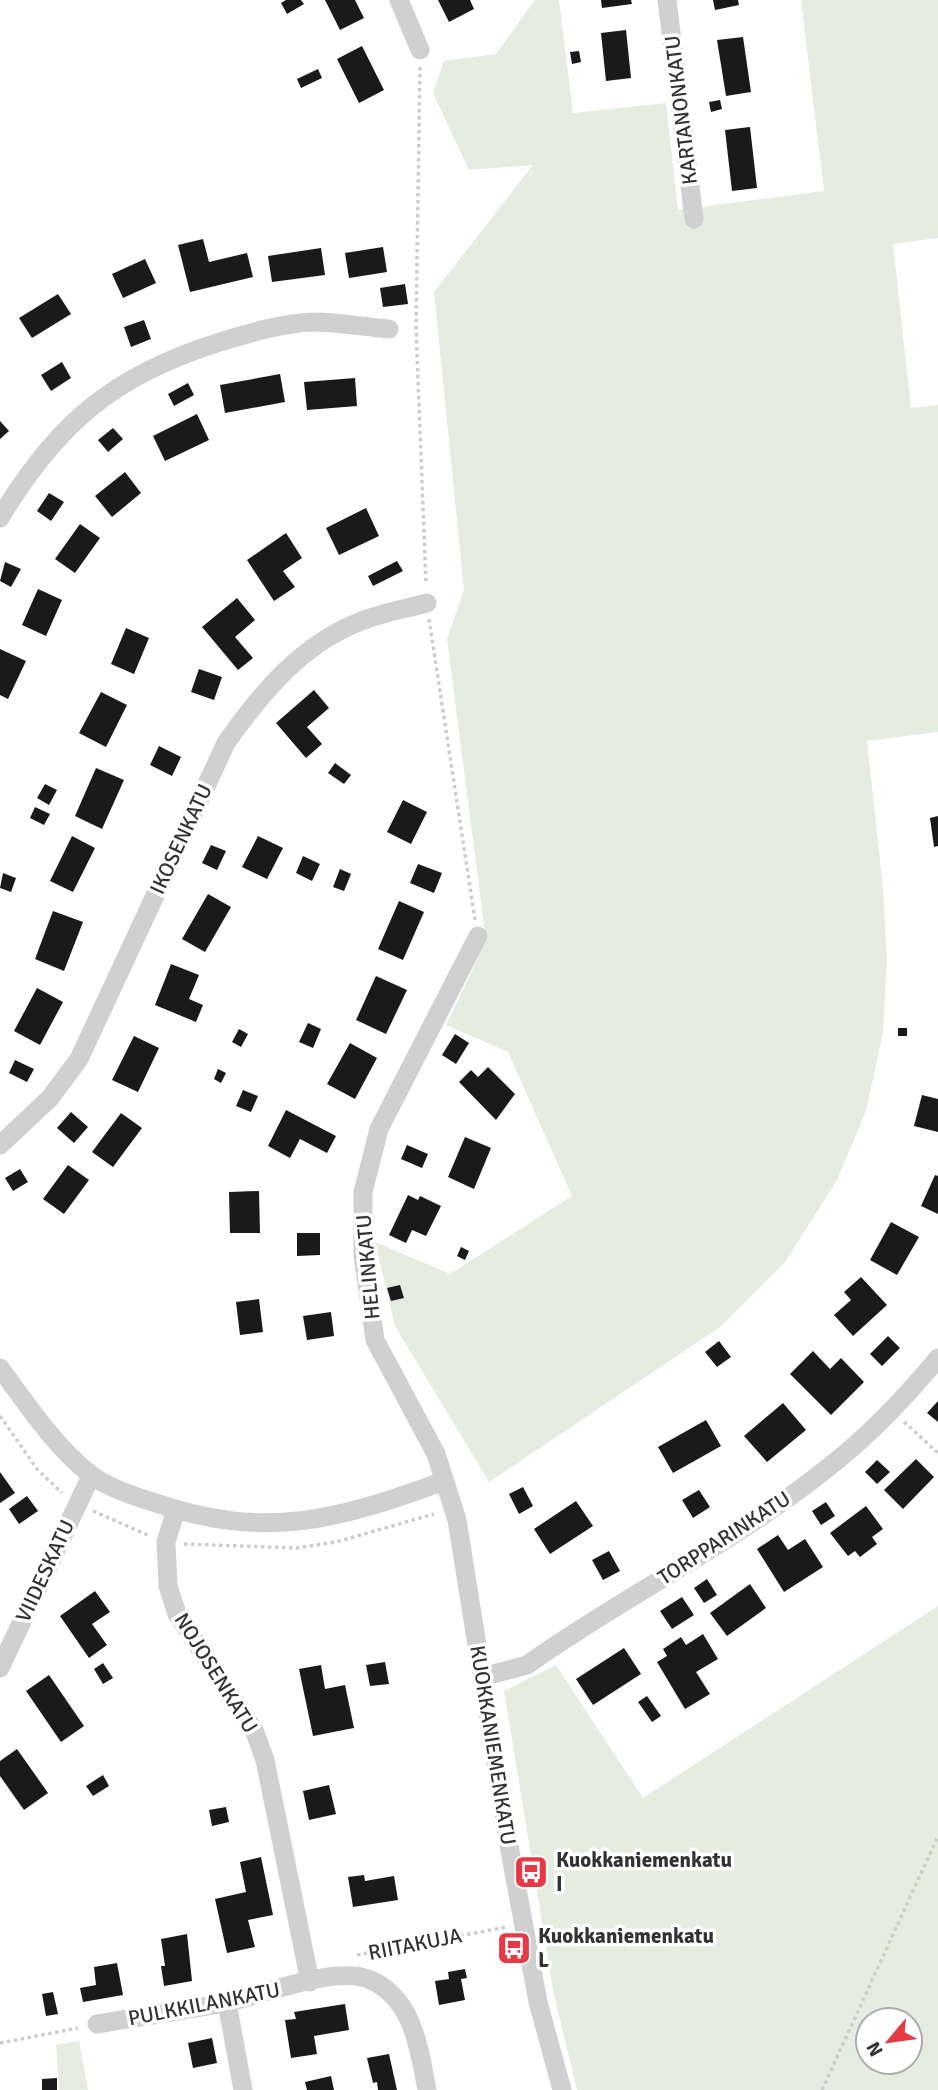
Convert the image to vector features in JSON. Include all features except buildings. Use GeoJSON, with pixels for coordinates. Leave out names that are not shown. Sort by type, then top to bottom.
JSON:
{"type":"FeatureCollection","features":[{"type":"Feature","properties":{"kind":"street"},"geometry":{"type":"LineString","coordinates":[[399,0],[420,50]]}},
{"type":"Feature","properties":{"kind":"street","name":"KARTANONKATU"},"geometry":{"type":"LineString","coordinates":[[667,0],[694,219]]}},
{"type":"Feature","properties":{"kind":"street"},"geometry":{"type":"LineString","coordinates":[[0,518],[61,433],[119,384],[186,352],[256,331],[314,322],[389,329]]}},
{"type":"Feature","properties":{"kind":"street","name":"IKOSENKATU"},"geometry":{"type":"LineString","coordinates":[[0,1145],[50,1098],[79,1059],[226,743],[255,701],[321,641],[360,621],[427,603]]}},
{"type":"Feature","properties":{"kind":"street","name":"HELINKATU"},"geometry":{"type":"LineString","coordinates":[[444,1481],[436,1454],[375,1340],[363,1256],[363,1192],[379,1129],[478,936]]}},
{"type":"Feature","properties":{"kind":"street","name":"TORPPARINKATU"},"geometry":{"type":"LineString","coordinates":[[482,1677],[527,1665],[774,1507],[826,1470],[891,1410],[938,1358]]}},
{"type":"Feature","properties":{"kind":"street"},"geometry":{"type":"LineString","coordinates":[[0,1368],[58,1443],[91,1476],[134,1496],[176,1510],[257,1523],[295,1523],[368,1509],[444,1481]]}},
{"type":"Feature","properties":{"kind":"street","name":"VIIDESKATU"},"geometry":{"type":"LineString","coordinates":[[0,1668],[91,1476]]}},
{"type":"Feature","properties":{"kind":"street","name":"KUOKKANIEMENKATU"},"geometry":{"type":"LineString","coordinates":[[444,1481],[457,1520],[538,2001],[562,2090]]}},
{"type":"Feature","properties":{"kind":"street","name":"NOJOSENKATU"},"geometry":{"type":"LineString","coordinates":[[176,1510],[166,1542],[168,1586],[177,1614],[254,1730],[265,1760],[310,1982]]}},
{"type":"Feature","properties":{"kind":"street","name":"PULKKILANKATU"},"geometry":{"type":"LineString","coordinates":[[97,2024],[227,2003],[346,1975],[371,1980],[396,1998],[415,2029],[427,2090]]}},
{"type":"Feature","properties":{"kind":"street"},"geometry":{"type":"LineString","coordinates":[[227,2003],[243,2090]]}},
{"type":"Feature","properties":{"kind":"path"},"geometry":{"type":"LineString","coordinates":[[420,50],[416,328],[427,603],[478,936]]}},
{"type":"Feature","properties":{"kind":"path"},"geometry":{"type":"LineString","coordinates":[[891,1410],[938,1453]]}},
{"type":"Feature","properties":{"kind":"path"},"geometry":{"type":"LineString","coordinates":[[822,2090],[938,1836]]}},
{"type":"Feature","properties":{"kind":"path","name":"RIITAKUJA"},"geometry":{"type":"LineString","coordinates":[[347,1957],[524,1923]]}},
{"type":"Feature","properties":{"kind":"path"},"geometry":{"type":"LineString","coordinates":[[0,2043],[97,2024]]}},
{"type":"Feature","properties":{"kind":"shaded area"},"geometry":{"type":"Polygon","coordinates":[[[535,0],[559,0],[573,113],[666,103],[678,210],[824,191],[801,0],[938,0],[938,238],[893,244],[911,408],[938,405],[938,732],[867,741],[883,888],[887,959],[883,1033],[866,1111],[837,1180],[785,1262],[720,1327],[489,1482],[395,1326],[375,1242],[450,1274],[572,1196],[508,1052],[446,1025],[486,941],[447,639],[464,590],[434,292],[533,165],[469,170],[433,93],[444,61],[496,54],[535,0]]]}},
{"type":"Feature","properties":{"kind":"shaded area"},"geometry":{"type":"Polygon","coordinates":[[[938,1606],[938,2090],[577,2090],[554,1995],[504,1691],[556,1665],[643,1798],[938,1606]]]}},
{"type":"Feature","properties":{"kind":"shaded area"},"geometry":{"type":"Polygon","coordinates":[[[79,2041],[88,2090],[59,2090],[56,2045],[79,2041]]]}},
{"type":"Feature","properties":{"kind":"place","name":"Kuokkaniemenkatu I"},"geometry":{"type":"Point","coordinates":[531,1872]}},
{"type":"Feature","properties":{"kind":"place","name":"Kuokkaniemenkatu L"},"geometry":{"type":"Point","coordinates":[514,1948]}}]}
